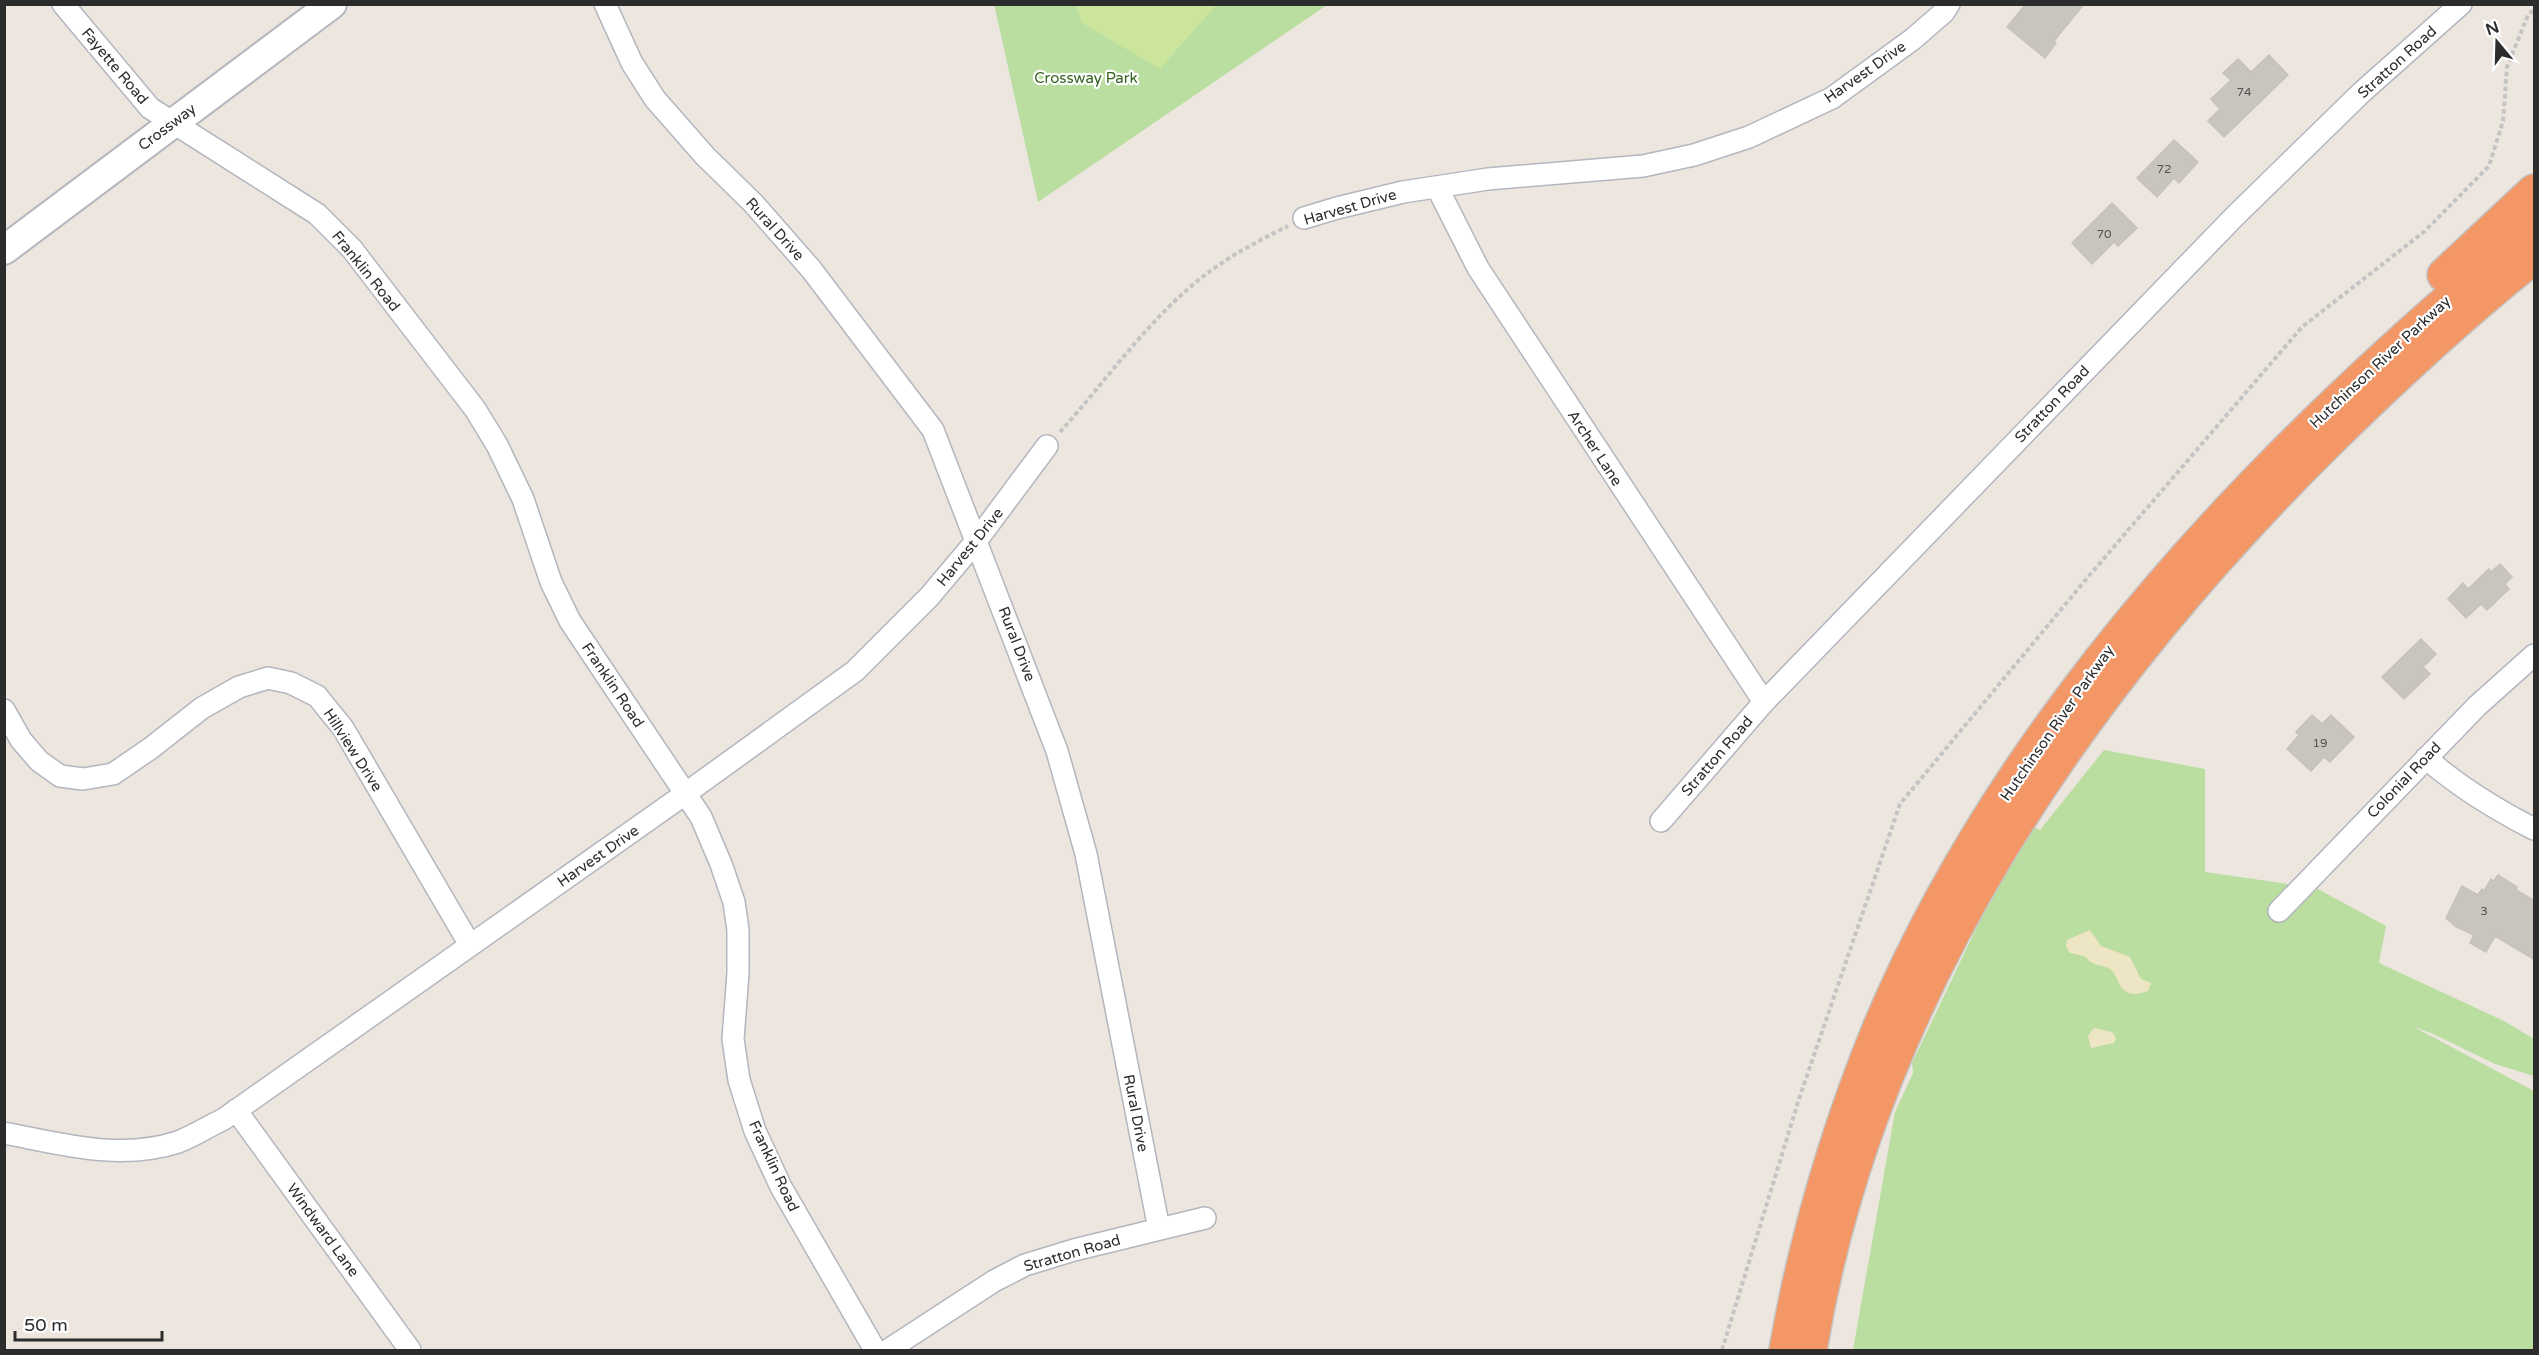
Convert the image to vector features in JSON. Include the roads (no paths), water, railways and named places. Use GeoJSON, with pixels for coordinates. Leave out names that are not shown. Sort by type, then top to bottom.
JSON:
{"type":"FeatureCollection","features":[{"type":"Feature","properties":{"kind":"highway"},"geometry":{"type":"LineString","coordinates":[[2324,412],[2406,311],[2535,190]]}},
{"type":"Feature","properties":{"kind":"highway","name":"Hutchinson River Parkway"},"geometry":{"type":"LineString","coordinates":[[1786,1350],[1809,1237],[1829,1167],[1852,1097],[1879,1030],[1943,896],[2018,775],[2102,657],[2199,542],[2324,412],[2428,316],[2535,227]]}},
{"type":"Feature","properties":{"kind":"highway","name":"Hutchinson River Parkway"},"geometry":{"type":"LineString","coordinates":[[1810,1350],[1831,1250],[1851,1178],[1899,1045],[1928,979],[1961,914],[2035,794],[2076,733],[2119,676],[2206,571],[2258,514],[2399,375],[2535,257]]}},
{"type":"Feature","properties":{"kind":"street","name":"Fayette Road"},"geometry":{"type":"LineString","coordinates":[[63,4],[150,108],[172,123]]}},
{"type":"Feature","properties":{"kind":"street","name":"Crossway"},"geometry":{"type":"LineString","coordinates":[[4,250],[332,4]]}},
{"type":"Feature","properties":{"kind":"street","name":"Rural Drive"},"geometry":{"type":"LineString","coordinates":[[604,4],[632,63],[656,99],[693,143],[753,203],[811,269],[933,430],[1057,751],[1086,854],[1159,1229]]}},
{"type":"Feature","properties":{"kind":"street","name":"Harvest Drive"},"geometry":{"type":"LineString","coordinates":[[1304,218],[1337,208],[1488,179],[1642,166],[1694,155],[1749,138],[1832,98],[1913,39],[1949,4]]}},
{"type":"Feature","properties":{"kind":"street","name":"Stratton Road"},"geometry":{"type":"LineString","coordinates":[[1660,821],[1764,702],[2235,216],[2361,93],[2461,4]]}},
{"type":"Feature","properties":{"kind":"street","name":"Franklin Road"},"geometry":{"type":"LineString","coordinates":[[172,123],[317,214],[352,249],[475,409],[497,445],[523,499],[551,582],[570,621],[701,818],[734,902],[738,951],[733,1039],[739,1080],[755,1131],[781,1187],[875,1350]]}},
{"type":"Feature","properties":{"kind":"street","name":"Archer Lane"},"geometry":{"type":"LineString","coordinates":[[1437,187],[1478,268],[1764,702]]}},
{"type":"Feature","properties":{"kind":"street","name":"Harvest Drive"},"geometry":{"type":"LineString","coordinates":[[4,1134],[98,1151],[145,1149],[179,1141],[236,1110],[685,794],[855,671],[929,597],[977,540],[1047,446]]}},
{"type":"Feature","properties":{"kind":"street","name":"Colonial Road"},"geometry":{"type":"LineString","coordinates":[[2279,911],[2477,706],[2535,655]]}},
{"type":"Feature","properties":{"kind":"street","name":"Hillview Drive"},"geometry":{"type":"LineString","coordinates":[[4,710],[21,740],[39,761],[60,776],[83,779],[113,774],[202,708],[239,687],[268,678],[291,683],[317,696],[343,728],[470,945]]}},
{"type":"Feature","properties":{"kind":"street"},"geometry":{"type":"LineString","coordinates":[[2426,758],[2460,787],[2535,829]]}},
{"type":"Feature","properties":{"kind":"street","name":"Windward Lane"},"geometry":{"type":"LineString","coordinates":[[236,1110],[410,1350]]}},
{"type":"Feature","properties":{"kind":"street","name":"Stratton Road"},"geometry":{"type":"LineString","coordinates":[[888,1350],[994,1281],[1025,1265],[1074,1250],[1205,1218]]}},
{"type":"Feature","properties":{"kind":"park label","name":"Crossway Park"},"geometry":{"type":"Point","coordinates":[1086,78]}}]}
